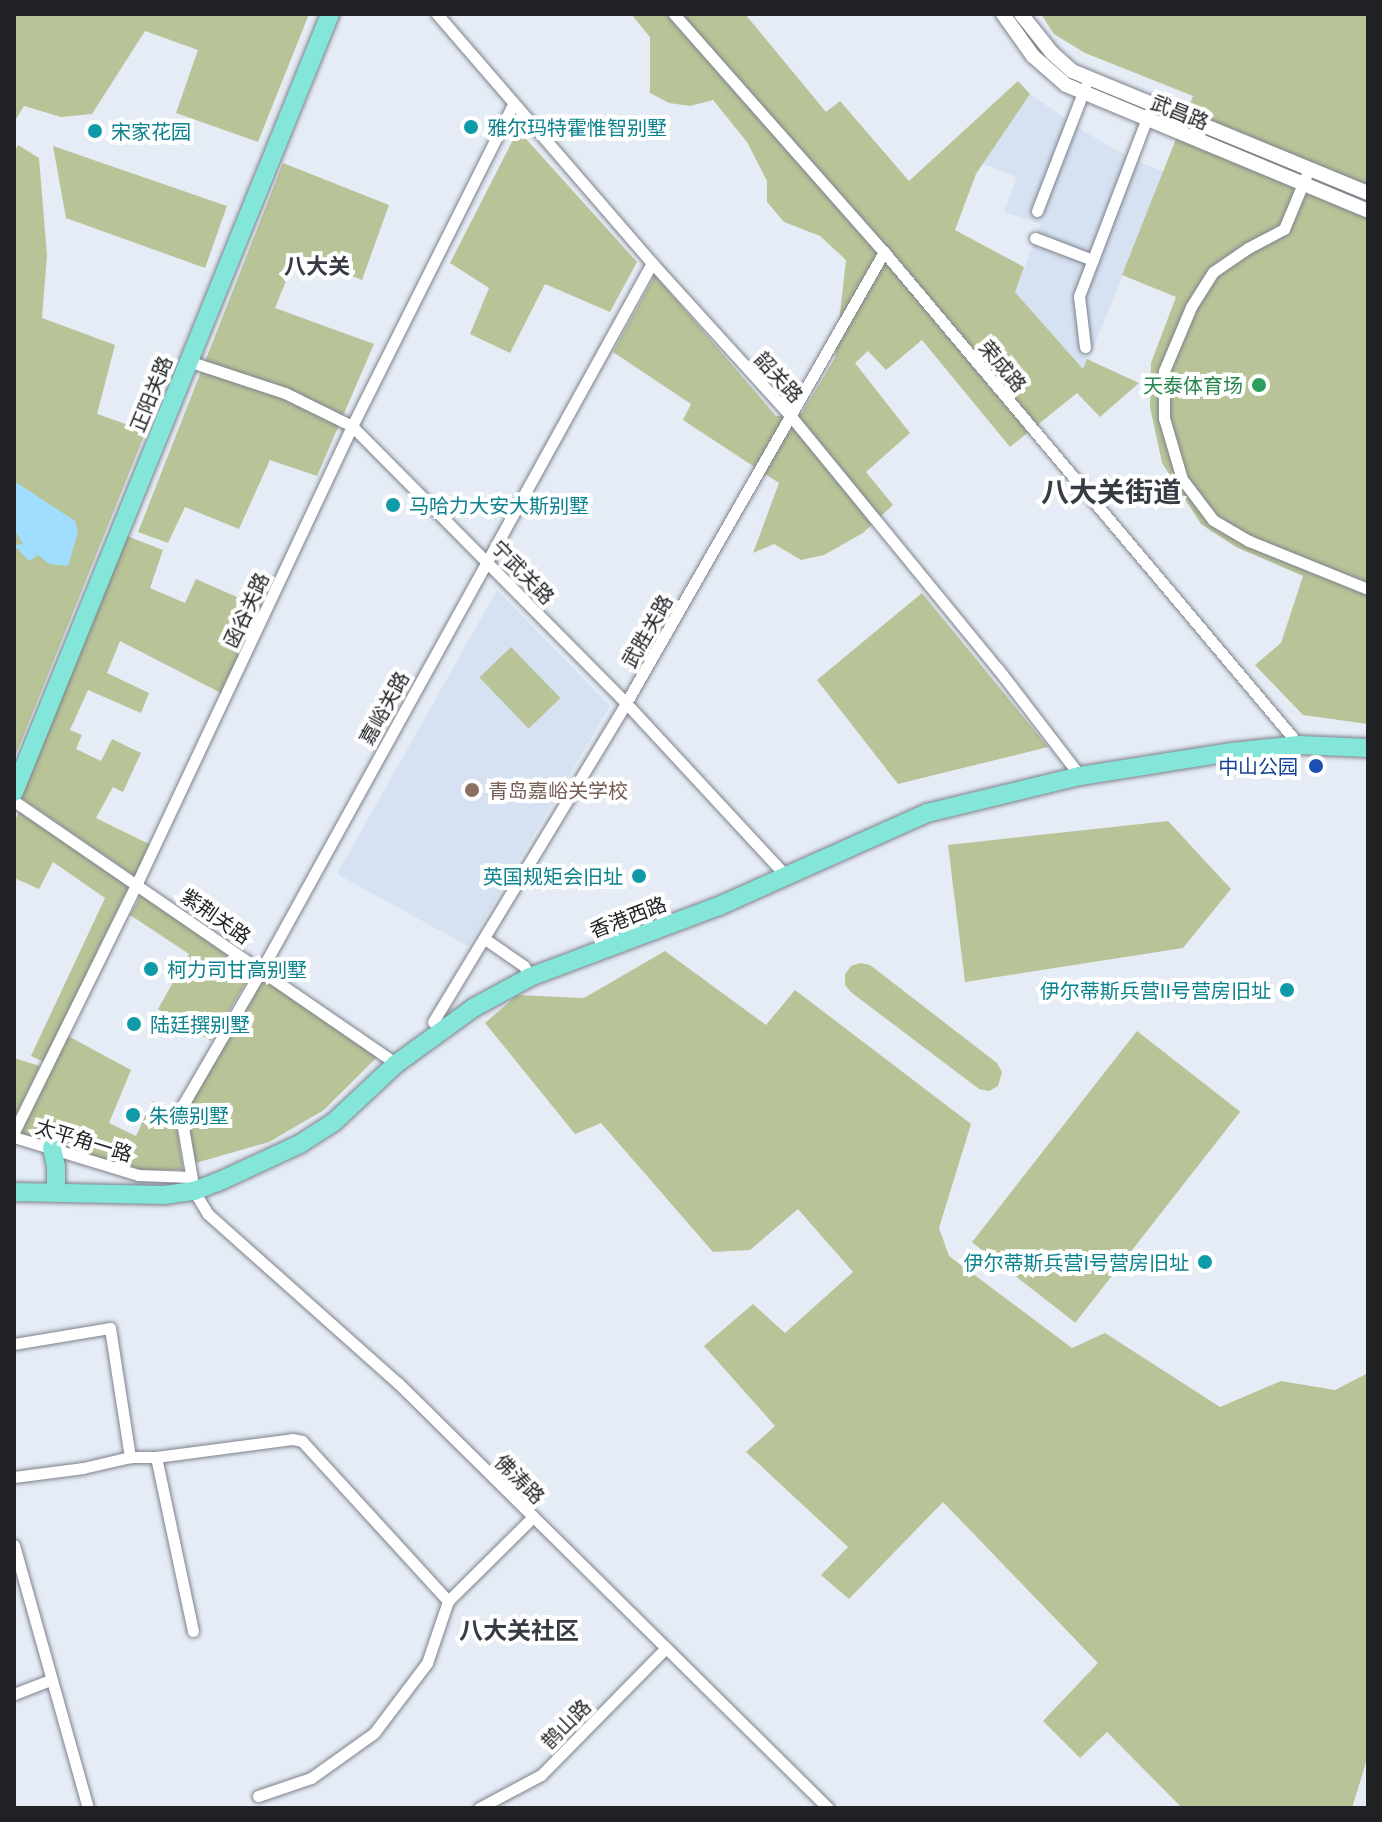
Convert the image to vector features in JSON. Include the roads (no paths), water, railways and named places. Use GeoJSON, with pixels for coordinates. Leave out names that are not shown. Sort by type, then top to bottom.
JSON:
{"type":"FeatureCollection","features":[{"type":"Feature","properties":{"kind":"main road","name":"正阳关路"},"geometry":{"type":"LineString","coordinates":[[14,792],[330,14]]}},
{"type":"Feature","properties":{"kind":"main road","name":"香港西路"},"geometry":{"type":"LineString","coordinates":[[14,1192],[164,1195],[300,1144],[334,1122],[396,1064],[473,1008],[530,977],[719,906],[927,813],[1080,776],[1299,745],[1368,748]]}},
{"type":"Feature","properties":{"kind":"main road"},"geometry":{"type":"LineString","coordinates":[[52,1148],[56,1192]]}},
{"type":"Feature","properties":{"kind":"street","name":"韶关路"},"geometry":{"type":"LineString","coordinates":[[437,14],[652,263],[789,414],[998,669],[1080,776]]}},
{"type":"Feature","properties":{"kind":"street","name":"荣成路"},"geometry":{"type":"LineString","coordinates":[[674,14],[884,252],[1279,725],[1299,745]]}},
{"type":"Feature","properties":{"kind":"street","name":"武昌路"},"geometry":{"type":"LineString","coordinates":[[1003,14],[1044,68],[1082,94],[1368,211]]}},
{"type":"Feature","properties":{"kind":"street","name":"武昌路"},"geometry":{"type":"LineString","coordinates":[[1021,14],[1062,63],[1088,79],[1368,193]]}},
{"type":"Feature","properties":{"kind":"street"},"geometry":{"type":"LineString","coordinates":[[1037,211],[1088,79]]}},
{"type":"Feature","properties":{"kind":"street","name":"函谷关路"},"geometry":{"type":"LineString","coordinates":[[14,1134],[137,883],[352,426],[513,105]]}},
{"type":"Feature","properties":{"kind":"street"},"geometry":{"type":"LineString","coordinates":[[1085,347],[1079,296],[1153,105]]}},
{"type":"Feature","properties":{"kind":"street"},"geometry":{"type":"LineString","coordinates":[[1309,169],[1284,229],[1213,272],[1191,307],[1164,371],[1164,418],[1182,479],[1213,520],[1249,541],[1368,589]]}},
{"type":"Feature","properties":{"kind":"street"},"geometry":{"type":"LineString","coordinates":[[1035,238],[1093,260]]}},
{"type":"Feature","properties":{"kind":"street","name":"武胜关路"},"geometry":{"type":"LineString","coordinates":[[433,1022],[626,703],[884,252]]}},
{"type":"Feature","properties":{"kind":"street","name":"嘉峪关路"},"geometry":{"type":"LineString","coordinates":[[193,1184],[180,1110],[262,969],[652,263]]}},
{"type":"Feature","properties":{"kind":"street","name":"宁武关路"},"geometry":{"type":"LineString","coordinates":[[188,361],[285,393],[352,426],[626,703],[786,876]]}},
{"type":"Feature","properties":{"kind":"street","name":"紫荆关路"},"geometry":{"type":"LineString","coordinates":[[14,801],[396,1064]]}},
{"type":"Feature","properties":{"kind":"street"},"geometry":{"type":"LineString","coordinates":[[485,939],[524,966],[530,977]]}},
{"type":"Feature","properties":{"kind":"street","name":"太平角一路"},"geometry":{"type":"LineString","coordinates":[[14,1134],[138,1175],[193,1184]]}},
{"type":"Feature","properties":{"kind":"street","name":"佛涛路"},"geometry":{"type":"LineString","coordinates":[[193,1184],[208,1214],[398,1383],[828,1808]]}},
{"type":"Feature","properties":{"kind":"street"},"geometry":{"type":"LineString","coordinates":[[14,1344],[110,1328],[130,1457]]}},
{"type":"Feature","properties":{"kind":"street"},"geometry":{"type":"LineString","coordinates":[[14,1477],[83,1468],[130,1457],[156,1457],[292,1439],[302,1441],[448,1601]]}},
{"type":"Feature","properties":{"kind":"street"},"geometry":{"type":"LineString","coordinates":[[156,1457],[193,1631]]}},
{"type":"Feature","properties":{"kind":"street"},"geometry":{"type":"LineString","coordinates":[[258,1796],[311,1778],[374,1733],[427,1663],[448,1601],[533,1517]]}},
{"type":"Feature","properties":{"kind":"street"},"geometry":{"type":"LineString","coordinates":[[14,1545],[88,1808]]}},
{"type":"Feature","properties":{"kind":"street","name":"鹊山路"},"geometry":{"type":"LineString","coordinates":[[479,1808],[541,1775],[666,1648]]}},
{"type":"Feature","properties":{"kind":"street"},"geometry":{"type":"LineString","coordinates":[[14,1694],[51,1680]]}},
{"type":"Feature","properties":{"kind":"water"},"geometry":{"type":"Polygon","coordinates":[[[14,481],[75,521],[78,532],[68,566],[49,564],[38,555],[29,561],[14,545],[23,544],[14,529],[14,481]]]}},
{"type":"Feature","properties":{"kind":"place","name":"雅尔玛特霍惟智别墅"},"geometry":{"type":"Point","coordinates":[471,127]}},
{"type":"Feature","properties":{"kind":"place","name":"宋家花园"},"geometry":{"type":"Point","coordinates":[95,131]}},
{"type":"Feature","properties":{"kind":"place","name":"天泰体育场"},"geometry":{"type":"Point","coordinates":[1259,385]}},
{"type":"Feature","properties":{"kind":"place","name":"马哈力大安大斯别墅"},"geometry":{"type":"Point","coordinates":[393,505]}},
{"type":"Feature","properties":{"kind":"place","name":"中山公园"},"geometry":{"type":"Point","coordinates":[1316,766]}},
{"type":"Feature","properties":{"kind":"place","name":"青岛嘉峪关学校"},"geometry":{"type":"Point","coordinates":[472,790]}},
{"type":"Feature","properties":{"kind":"place","name":"英国规矩会旧址"},"geometry":{"type":"Point","coordinates":[639,876]}},
{"type":"Feature","properties":{"kind":"place","name":"柯力司甘高别墅"},"geometry":{"type":"Point","coordinates":[151,969]}},
{"type":"Feature","properties":{"kind":"place","name":"伊尔蒂斯兵营II号营房旧址"},"geometry":{"type":"Point","coordinates":[1287,990]}},
{"type":"Feature","properties":{"kind":"place","name":"陆廷撰别墅"},"geometry":{"type":"Point","coordinates":[134,1024]}},
{"type":"Feature","properties":{"kind":"place","name":"朱德别墅"},"geometry":{"type":"Point","coordinates":[133,1115]}},
{"type":"Feature","properties":{"kind":"place","name":"伊尔蒂斯兵营I号营房旧址"},"geometry":{"type":"Point","coordinates":[1205,1262]}},
{"type":"Feature","properties":{"kind":"district","name":"八大关"},"geometry":{"type":"Point","coordinates":[317,266]}},
{"type":"Feature","properties":{"kind":"district","name":"八大关街道"},"geometry":{"type":"Point","coordinates":[1111,491]}},
{"type":"Feature","properties":{"kind":"district","name":"八大关社区"},"geometry":{"type":"Point","coordinates":[519,1630]}}]}
